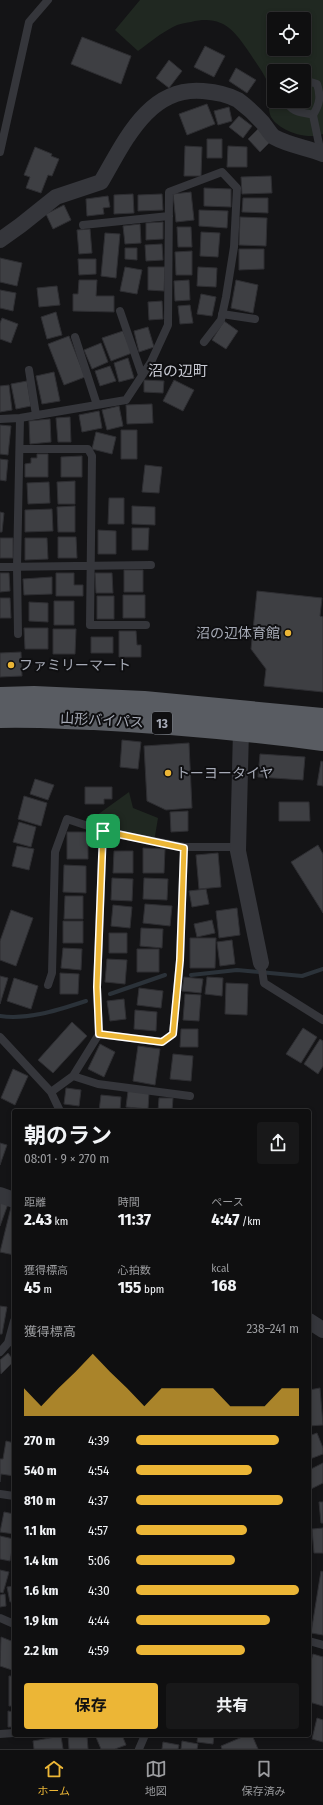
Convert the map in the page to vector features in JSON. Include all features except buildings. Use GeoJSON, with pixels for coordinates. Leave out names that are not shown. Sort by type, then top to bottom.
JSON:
{"type":"FeatureCollection","features":[{"type":"Feature","properties":{"kind":"highway","name":"山形バイパス"},"geometry":{"type":"LineString","coordinates":[[0,698],[34,697],[144,702],[323,719]]}},
{"type":"Feature","properties":{"kind":"highway","name":"山形バイパス"},"geometry":{"type":"LineString","coordinates":[[0,717],[24,716],[142,722],[241,730],[323,740]]}},
{"type":"Feature","properties":{"kind":"street"},"geometry":{"type":"LineString","coordinates":[[0,240],[56,198],[101,182],[132,128],[147,112],[162,100],[179,93],[194,90],[218,92],[238,100],[262,122],[273,136],[322,154]]}},
{"type":"Feature","properties":{"kind":"street"},"geometry":{"type":"LineString","coordinates":[[241,730],[238,847],[260,963]]}},
{"type":"Feature","properties":{"kind":"street"},"geometry":{"type":"LineString","coordinates":[[0,1195],[12,1199]]}},
{"type":"Feature","properties":{"kind":"street"},"geometry":{"type":"LineString","coordinates":[[311,1322],[323,1330]]}},
{"type":"Feature","properties":{"kind":"lane"},"geometry":{"type":"LineString","coordinates":[[0,152],[29,22],[48,0]]}},
{"type":"Feature","properties":{"kind":"lane"},"geometry":{"type":"LineString","coordinates":[[311,82],[317,84],[320,94],[319,106],[313,115],[322,154]]}},
{"type":"Feature","properties":{"kind":"lane"},"geometry":{"type":"LineString","coordinates":[[289,108],[295,112],[313,115]]}},
{"type":"Feature","properties":{"kind":"lane"},"geometry":{"type":"LineString","coordinates":[[0,418],[20,418],[126,400],[151,362],[168,325],[169,192],[222,172],[237,188],[234,247],[221,320],[204,342]]}},
{"type":"Feature","properties":{"kind":"lane"},"geometry":{"type":"LineString","coordinates":[[82,225],[169,216]]}},
{"type":"Feature","properties":{"kind":"lane"},"geometry":{"type":"LineString","coordinates":[[120,311],[142,375]]}},
{"type":"Feature","properties":{"kind":"lane"},"geometry":{"type":"LineString","coordinates":[[222,314],[255,319]]}},
{"type":"Feature","properties":{"kind":"lane"},"geometry":{"type":"LineString","coordinates":[[75,337],[97,405]]}},
{"type":"Feature","properties":{"kind":"lane"},"geometry":{"type":"LineString","coordinates":[[29,370],[36,415]]}},
{"type":"Feature","properties":{"kind":"lane"},"geometry":{"type":"LineString","coordinates":[[18,634],[16,567],[20,418]]}},
{"type":"Feature","properties":{"kind":"lane"},"geometry":{"type":"LineString","coordinates":[[20,449],[88,449],[92,456],[90,625],[146,625]]}},
{"type":"Feature","properties":{"kind":"lane"},"geometry":{"type":"LineString","coordinates":[[0,567],[151,565]]}},
{"type":"Feature","properties":{"kind":"lane"},"geometry":{"type":"LineString","coordinates":[[48,985],[52,972],[55,852],[66,819],[103,831],[184,848],[238,847]]}},
{"type":"Feature","properties":{"kind":"lane"},"geometry":{"type":"LineString","coordinates":[[51,1092],[73,1076],[99,1034],[97,987],[103,831]]}},
{"type":"Feature","properties":{"kind":"lane"},"geometry":{"type":"LineString","coordinates":[[99,1034],[162,1042],[173,1034],[180,960],[184,848]]}},
{"type":"Feature","properties":{"kind":"lane"},"geometry":{"type":"LineString","coordinates":[[260,963],[264,983],[323,1020]]}},
{"type":"Feature","properties":{"kind":"lane"},"geometry":{"type":"LineString","coordinates":[[0,1037],[51,1092],[59,1109]]}},
{"type":"Feature","properties":{"kind":"lane"},"geometry":{"type":"LineString","coordinates":[[73,1076],[98,1084],[190,1096]]}},
{"type":"Feature","properties":{"kind":"lane"},"geometry":{"type":"LineString","coordinates":[[0,1352],[8,1343],[12,1328]]}},
{"type":"Feature","properties":{"kind":"lane"},"geometry":{"type":"LineString","coordinates":[[0,1494],[12,1496]]}},
{"type":"Feature","properties":{"kind":"lane"},"geometry":{"type":"LineString","coordinates":[[0,1618],[12,1623]]}},
{"type":"Feature","properties":{"kind":"lane"},"geometry":{"type":"LineString","coordinates":[[311,1642],[323,1645]]}},
{"type":"Feature","properties":{"kind":"lane"},"geometry":{"type":"LineString","coordinates":[[0,1734],[12,1733]]}},
{"type":"Feature","properties":{"kind":"lane"},"geometry":{"type":"LineString","coordinates":[[139,1749],[144,1737]]}},
{"type":"Feature","properties":{"kind":"shaded area"},"geometry":{"type":"Polygon","coordinates":[[[140,0],[323,0],[323,134],[310,136],[287,131],[271,117],[269,108],[311,108],[311,64],[267,64],[267,81],[251,55],[227,26],[212,20],[184,23],[164,32],[138,51],[115,30],[140,0]]]}},
{"type":"Feature","properties":{"kind":"shaded area"},"geometry":{"type":"Polygon","coordinates":[[[129,792],[133,808],[158,818],[154,842],[91,827],[93,818],[129,792]]]}},
{"type":"Feature","properties":{"kind":"waterway"},"geometry":{"type":"LineString","coordinates":[[191,975],[237,970],[302,976],[323,969]]}},
{"type":"Feature","properties":{"kind":"waterway"},"geometry":{"type":"LineString","coordinates":[[110,994],[165,975]]}},
{"type":"Feature","properties":{"kind":"waterway"},"geometry":{"type":"LineString","coordinates":[[0,1016],[22,1017],[54,1011],[86,1001]]}},
{"type":"Feature","properties":{"kind":"place","name":"沼の辺体育館"},"geometry":{"type":"Point","coordinates":[288,633]}},
{"type":"Feature","properties":{"kind":"place","name":"ファミリーマート"},"geometry":{"type":"Point","coordinates":[11,665]}},
{"type":"Feature","properties":{"kind":"place","name":"トーヨータイヤ"},"geometry":{"type":"Point","coordinates":[168,773]}},
{"type":"Feature","properties":{"kind":"district","name":"沼の辺町"},"geometry":{"type":"Point","coordinates":[178,371]}},
{"type":"Feature","properties":{"kind":"route"},"geometry":{"type":"LineString","coordinates":[[103,831],[184,848],[180,960],[173,1034],[162,1042],[99,1034],[97,987],[103,831]]}}]}
